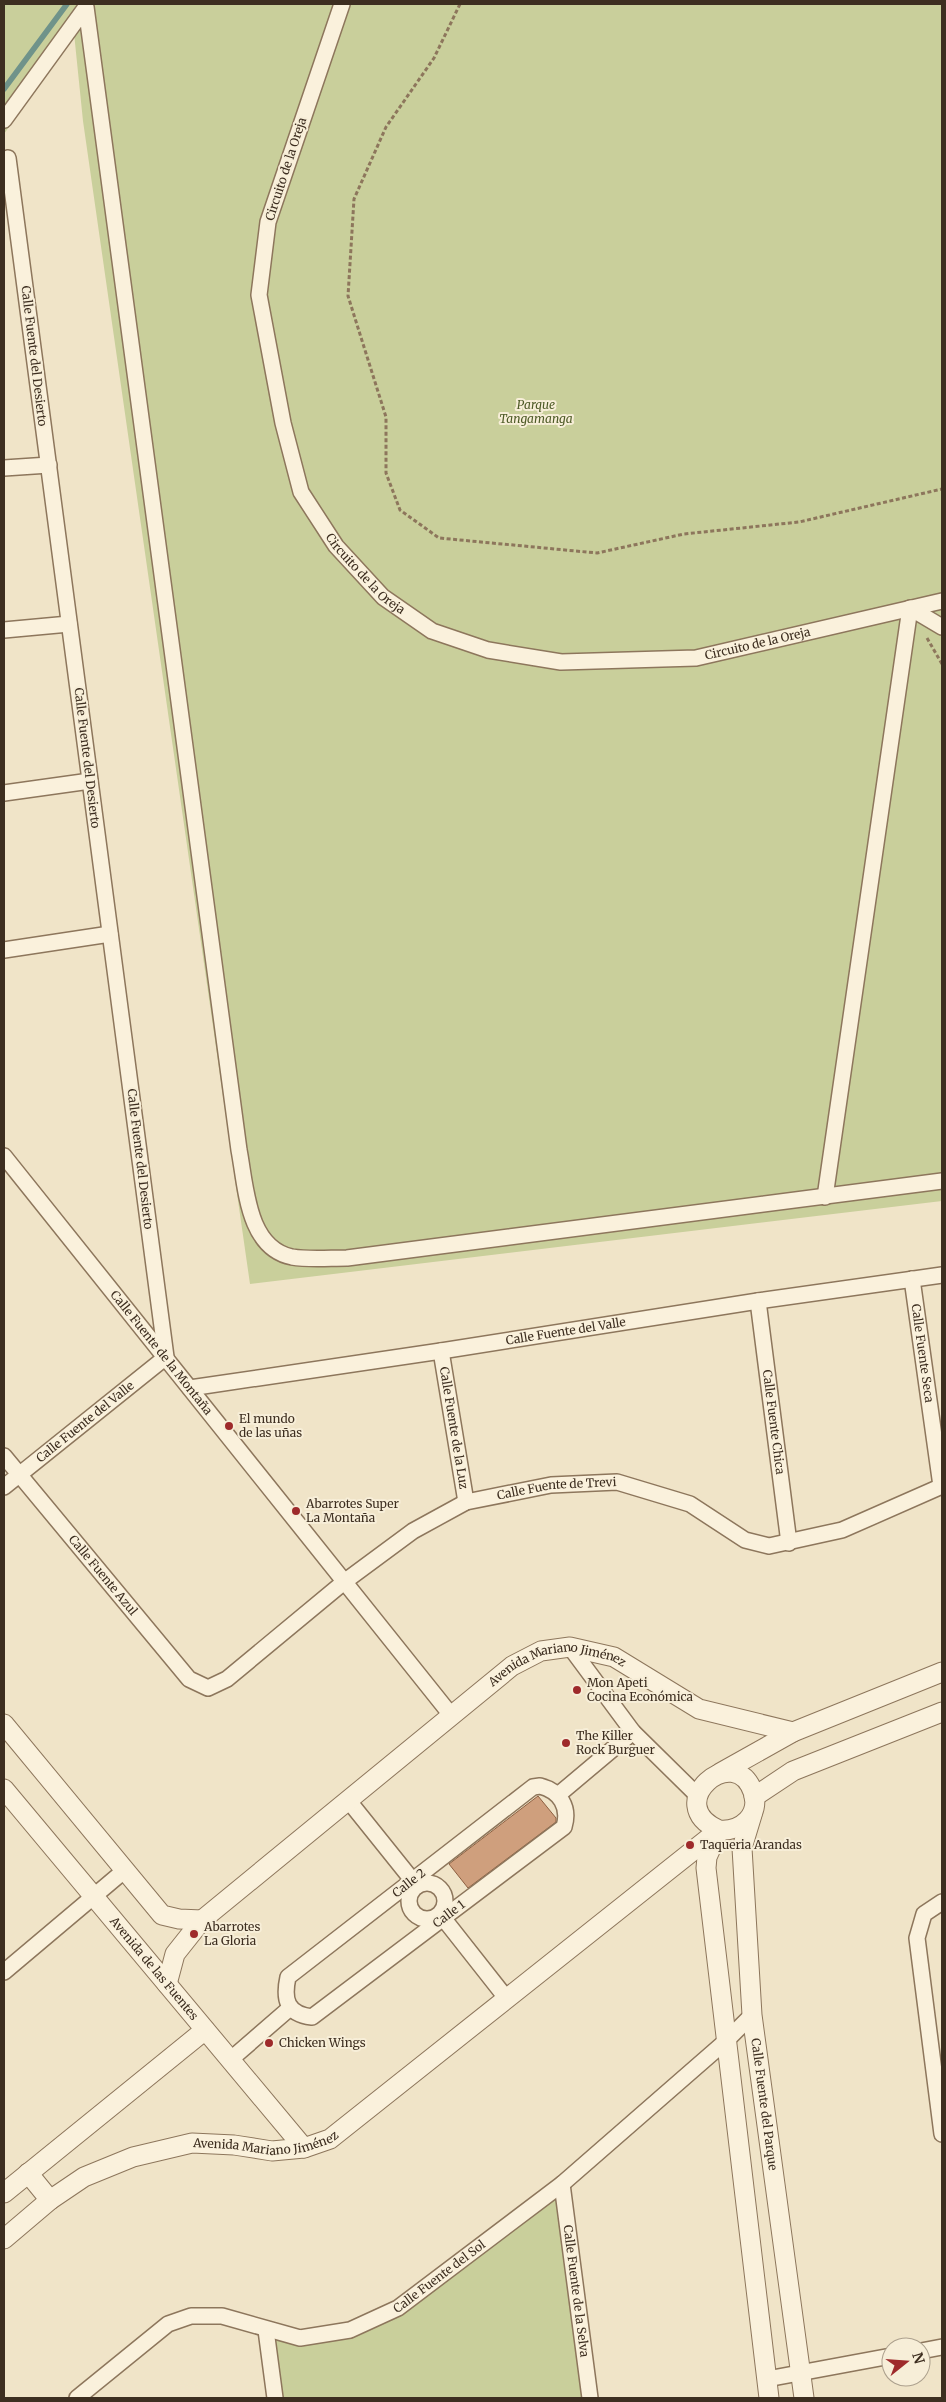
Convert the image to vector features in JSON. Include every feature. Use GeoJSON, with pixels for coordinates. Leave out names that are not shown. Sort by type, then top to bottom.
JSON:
{"type":"FeatureCollection","features":[{"type":"Feature","properties":{"kind":"street","name":"Circuito de la Oreja"},"geometry":{"type":"LineString","coordinates":[[342,4],[268,222],[259,295],[283,423],[301,492],[336,546],[383,597],[432,630],[488,650],[561,662],[696,658],[942,601]]}},
{"type":"Feature","properties":{"kind":"street"},"geometry":{"type":"LineString","coordinates":[[4,120],[86,7],[239,1150],[251,1217],[268,1245],[292,1257],[347,1258],[942,1181]]}},
{"type":"Feature","properties":{"kind":"street","name":"Calle Fuente del Desierto"},"geometry":{"type":"LineString","coordinates":[[6,162],[49,464],[166,1358]]}},
{"type":"Feature","properties":{"kind":"street"},"geometry":{"type":"LineString","coordinates":[[4,468],[49,464]]}},
{"type":"Feature","properties":{"kind":"street"},"geometry":{"type":"LineString","coordinates":[[825,1197],[910,608],[942,627]]}},
{"type":"Feature","properties":{"kind":"street"},"geometry":{"type":"LineString","coordinates":[[4,630],[69,624]]}},
{"type":"Feature","properties":{"kind":"street"},"geometry":{"type":"LineString","coordinates":[[4,792],[90,781]]}},
{"type":"Feature","properties":{"kind":"street"},"geometry":{"type":"LineString","coordinates":[[4,950],[110,934]]}},
{"type":"Feature","properties":{"kind":"street","name":"Calle Fuente de la Montaña"},"geometry":{"type":"LineString","coordinates":[[4,1156],[451,1716]]}},
{"type":"Feature","properties":{"kind":"street","name":"Calle Fuente del Valle"},"geometry":{"type":"LineString","coordinates":[[190,1388],[441,1351],[758,1300],[942,1274]]}},
{"type":"Feature","properties":{"kind":"street","name":"Calle Fuente Seca"},"geometry":{"type":"LineString","coordinates":[[912,1279],[942,1486]]}},
{"type":"Feature","properties":{"kind":"street","name":"Calle Fuente Chica"},"geometry":{"type":"LineString","coordinates":[[758,1300],[789,1543]]}},
{"type":"Feature","properties":{"kind":"street","name":"Calle Fuente de la Luz"},"geometry":{"type":"LineString","coordinates":[[441,1351],[466,1502]]}},
{"type":"Feature","properties":{"kind":"street","name":"Calle Fuente del Valle"},"geometry":{"type":"LineString","coordinates":[[4,1487],[166,1358]]}},
{"type":"Feature","properties":{"kind":"street","name":"Calle Fuente Azul"},"geometry":{"type":"LineString","coordinates":[[4,1456],[189,1679],[208,1688]]}},
{"type":"Feature","properties":{"kind":"street","name":"Calle Fuente de Trevi"},"geometry":{"type":"LineString","coordinates":[[208,1688],[227,1679],[344,1582],[413,1531],[466,1502],[551,1485],[617,1482],[690,1504],[745,1540],[769,1546],[842,1530],[942,1486]]}},
{"type":"Feature","properties":{"kind":"street"},"geometry":{"type":"LineString","coordinates":[[570,1647],[633,1732],[698,1796]]}},
{"type":"Feature","properties":{"kind":"street","name":"Avenida Mariano Jiménez"},"geometry":{"type":"LineString","coordinates":[[167,1984],[175,1954],[202,1920],[512,1666],[541,1651],[570,1647],[614,1657],[699,1710],[793,1732]]}},
{"type":"Feature","properties":{"kind":"street"},"geometry":{"type":"LineString","coordinates":[[770,2398],[707,1880],[707,1858],[720,1830],[705,1821],[698,1805],[698,1796],[706,1781],[793,1732],[942,1672]]}},
{"type":"Feature","properties":{"kind":"street","name":"Avenida Mariano Jiménez"},"geometry":{"type":"LineString","coordinates":[[4,2239],[50,2200],[84,2177],[125,2160],[192,2143],[234,2145],[272,2151],[304,2148],[330,2139],[720,1830],[728,1831],[743,1825],[754,1805],[793,1771],[942,1712]]}},
{"type":"Feature","properties":{"kind":"street"},"geometry":{"type":"LineString","coordinates":[[4,1724],[162,1914],[180,1919],[202,1920]]}},
{"type":"Feature","properties":{"kind":"street"},"geometry":{"type":"LineString","coordinates":[[558,1795],[633,1732]]}},
{"type":"Feature","properties":{"kind":"street"},"geometry":{"type":"LineString","coordinates":[[720,1773],[738,1776],[751,1788],[754,1805]]}},
{"type":"Feature","properties":{"kind":"street","name":"Calle 2"},"geometry":{"type":"LineString","coordinates":[[290,2008],[284,1995],[288,1977],[415,1883],[533,1787],[549,1788],[558,1795]]}},
{"type":"Feature","properties":{"kind":"street","name":"Avenida de las Fuentes"},"geometry":{"type":"LineString","coordinates":[[4,1790],[304,2148]]}},
{"type":"Feature","properties":{"kind":"street","name":"Calle 1"},"geometry":{"type":"LineString","coordinates":[[290,2008],[299,2016],[312,2018],[441,1916],[564,1827],[567,1817],[566,1807],[558,1795]]}},
{"type":"Feature","properties":{"kind":"street"},"geometry":{"type":"LineString","coordinates":[[348,1800],[415,1883]]}},
{"type":"Feature","properties":{"kind":"street","name":"Calle Fuente del Parque"},"geometry":{"type":"LineString","coordinates":[[754,1805],[742,1848],[752,2015],[804,2398]]}},
{"type":"Feature","properties":{"kind":"street"},"geometry":{"type":"LineString","coordinates":[[662,1876],[688,1863],[699,1866],[707,1880]]}},
{"type":"Feature","properties":{"kind":"street"},"geometry":{"type":"LineString","coordinates":[[4,1972],[125,1870]]}},
{"type":"Feature","properties":{"kind":"street"},"geometry":{"type":"LineString","coordinates":[[428,1882],[434,1884],[443,1892],[446,1904],[441,1916],[423,1918],[413,1912],[409,1901],[415,1883],[428,1882]]}},
{"type":"Feature","properties":{"kind":"street"},"geometry":{"type":"LineString","coordinates":[[942,1902],[924,1914],[917,1938],[942,2134]]}},
{"type":"Feature","properties":{"kind":"street"},"geometry":{"type":"LineString","coordinates":[[441,1916],[507,1999]]}},
{"type":"Feature","properties":{"kind":"street"},"geometry":{"type":"LineString","coordinates":[[230,2060],[290,2008]]}},
{"type":"Feature","properties":{"kind":"street","name":"Calle Fuente del Sol"},"geometry":{"type":"LineString","coordinates":[[77,2398],[168,2324],[191,2316],[222,2316],[266,2330],[300,2338],[350,2330],[398,2308],[562,2184],[726,2041],[752,2015]]}},
{"type":"Feature","properties":{"kind":"street"},"geometry":{"type":"LineString","coordinates":[[4,2193],[205,2030]]}},
{"type":"Feature","properties":{"kind":"street"},"geometry":{"type":"LineString","coordinates":[[28,2173],[50,2200]]}},
{"type":"Feature","properties":{"kind":"street","name":"Calle Fuente de la Selva"},"geometry":{"type":"LineString","coordinates":[[562,2184],[590,2398]]}},
{"type":"Feature","properties":{"kind":"street"},"geometry":{"type":"LineString","coordinates":[[266,2330],[275,2398]]}},
{"type":"Feature","properties":{"kind":"street"},"geometry":{"type":"LineString","coordinates":[[767,2379],[881,2358]]}},
{"type":"Feature","properties":{"kind":"path"},"geometry":{"type":"LineString","coordinates":[[460,4],[434,58],[386,127],[354,199],[348,296],[386,417],[386,473],[400,510],[439,538],[598,552],[684,534],[799,522],[942,489]]}},
{"type":"Feature","properties":{"kind":"green space","name":"Parque Tangamanga"},"geometry":{"type":"Polygon","coordinates":[[[4,4],[942,4],[942,1201],[250,1284],[83,121],[74,33],[4,134],[4,4]]]}},
{"type":"Feature","properties":{"kind":"green space"},"geometry":{"type":"Polygon","coordinates":[[[562,2184],[590,2398],[275,2398],[266,2330],[300,2338],[398,2308],[562,2184]]]}},
{"type":"Feature","properties":{"kind":"building"},"geometry":{"type":"Polygon","coordinates":[[[538,1796],[556,1818],[556,1822],[468,1888],[449,1864],[538,1796]]]}},
{"type":"Feature","properties":{"kind":"waterway"},"geometry":{"type":"LineString","coordinates":[[4,89],[67,4]]}},
{"type":"Feature","properties":{"kind":"place","name":"El mundo de las uñas"},"geometry":{"type":"Point","coordinates":[229,1426]}},
{"type":"Feature","properties":{"kind":"place","name":"Abarrotes Super La Montaña"},"geometry":{"type":"Point","coordinates":[296,1511]}},
{"type":"Feature","properties":{"kind":"place","name":"Mon Apeti Cocina Económica"},"geometry":{"type":"Point","coordinates":[577,1690]}},
{"type":"Feature","properties":{"kind":"place","name":"The Killer Rock Burguer"},"geometry":{"type":"Point","coordinates":[566,1743]}},
{"type":"Feature","properties":{"kind":"place","name":"Taqueria Arandas"},"geometry":{"type":"Point","coordinates":[690,1845]}},
{"type":"Feature","properties":{"kind":"place","name":"Abarrotes La Gloria"},"geometry":{"type":"Point","coordinates":[194,1934]}},
{"type":"Feature","properties":{"kind":"place","name":"Chicken Wings"},"geometry":{"type":"Point","coordinates":[269,2043]}}]}
